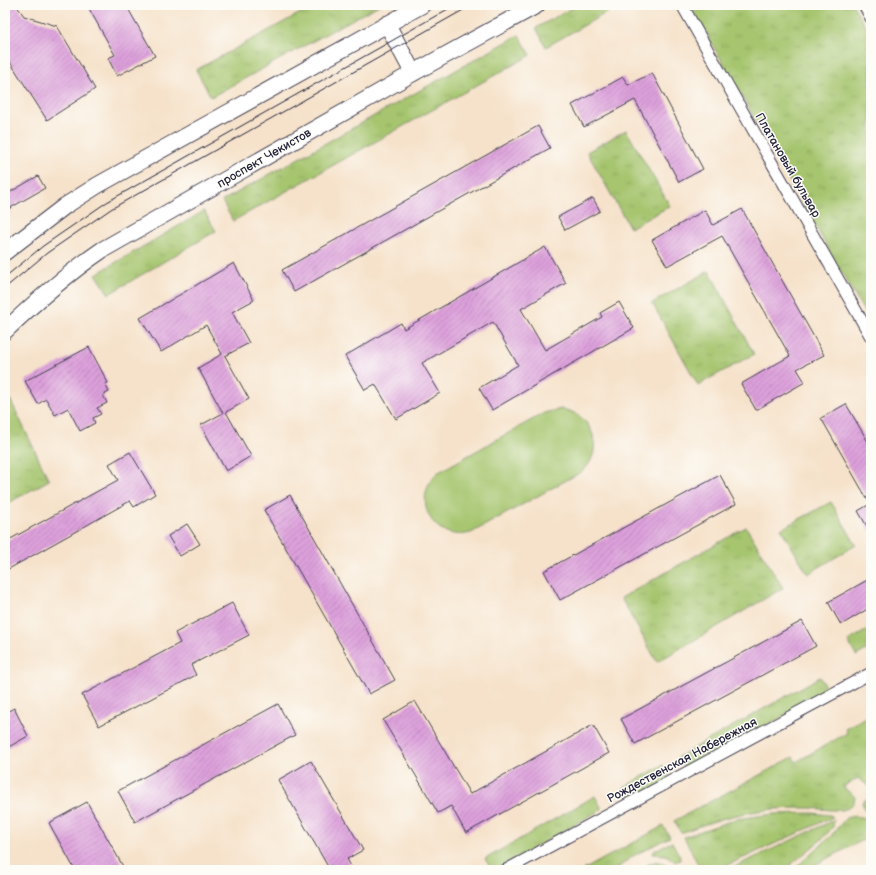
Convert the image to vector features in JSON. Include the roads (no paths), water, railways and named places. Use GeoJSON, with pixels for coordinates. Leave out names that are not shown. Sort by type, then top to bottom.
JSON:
{"type":"FeatureCollection","features":[{"type":"Feature","properties":{"kind":"main road"},"geometry":{"type":"LineString","coordinates":[[5,252],[65,206],[98,185],[422,5]]}},
{"type":"Feature","properties":{"kind":"main road","name":"проспект Чекистов"},"geometry":{"type":"LineString","coordinates":[[5,331],[34,303],[70,273],[102,250],[413,73],[537,5]]}},
{"type":"Feature","properties":{"kind":"main road"},"geometry":{"type":"LineString","coordinates":[[387,24],[413,73]]}},
{"type":"Feature","properties":{"kind":"street","name":"Платановый бульвар"},"geometry":{"type":"LineString","coordinates":[[682,5],[871,338]]}},
{"type":"Feature","properties":{"kind":"street"},"geometry":{"type":"LineString","coordinates":[[864,5],[871,18]]}},
{"type":"Feature","properties":{"kind":"street","name":"Рождественская Набережная"},"geometry":{"type":"LineString","coordinates":[[506,870],[871,673]]}},
{"type":"Feature","properties":{"kind":"tram line"},"geometry":{"type":"LineString","coordinates":[[5,277],[43,246],[107,202],[455,5]]}},
{"type":"Feature","properties":{"kind":"tram line"},"geometry":{"type":"LineString","coordinates":[[5,288],[47,253],[111,209],[472,5]]}}]}
